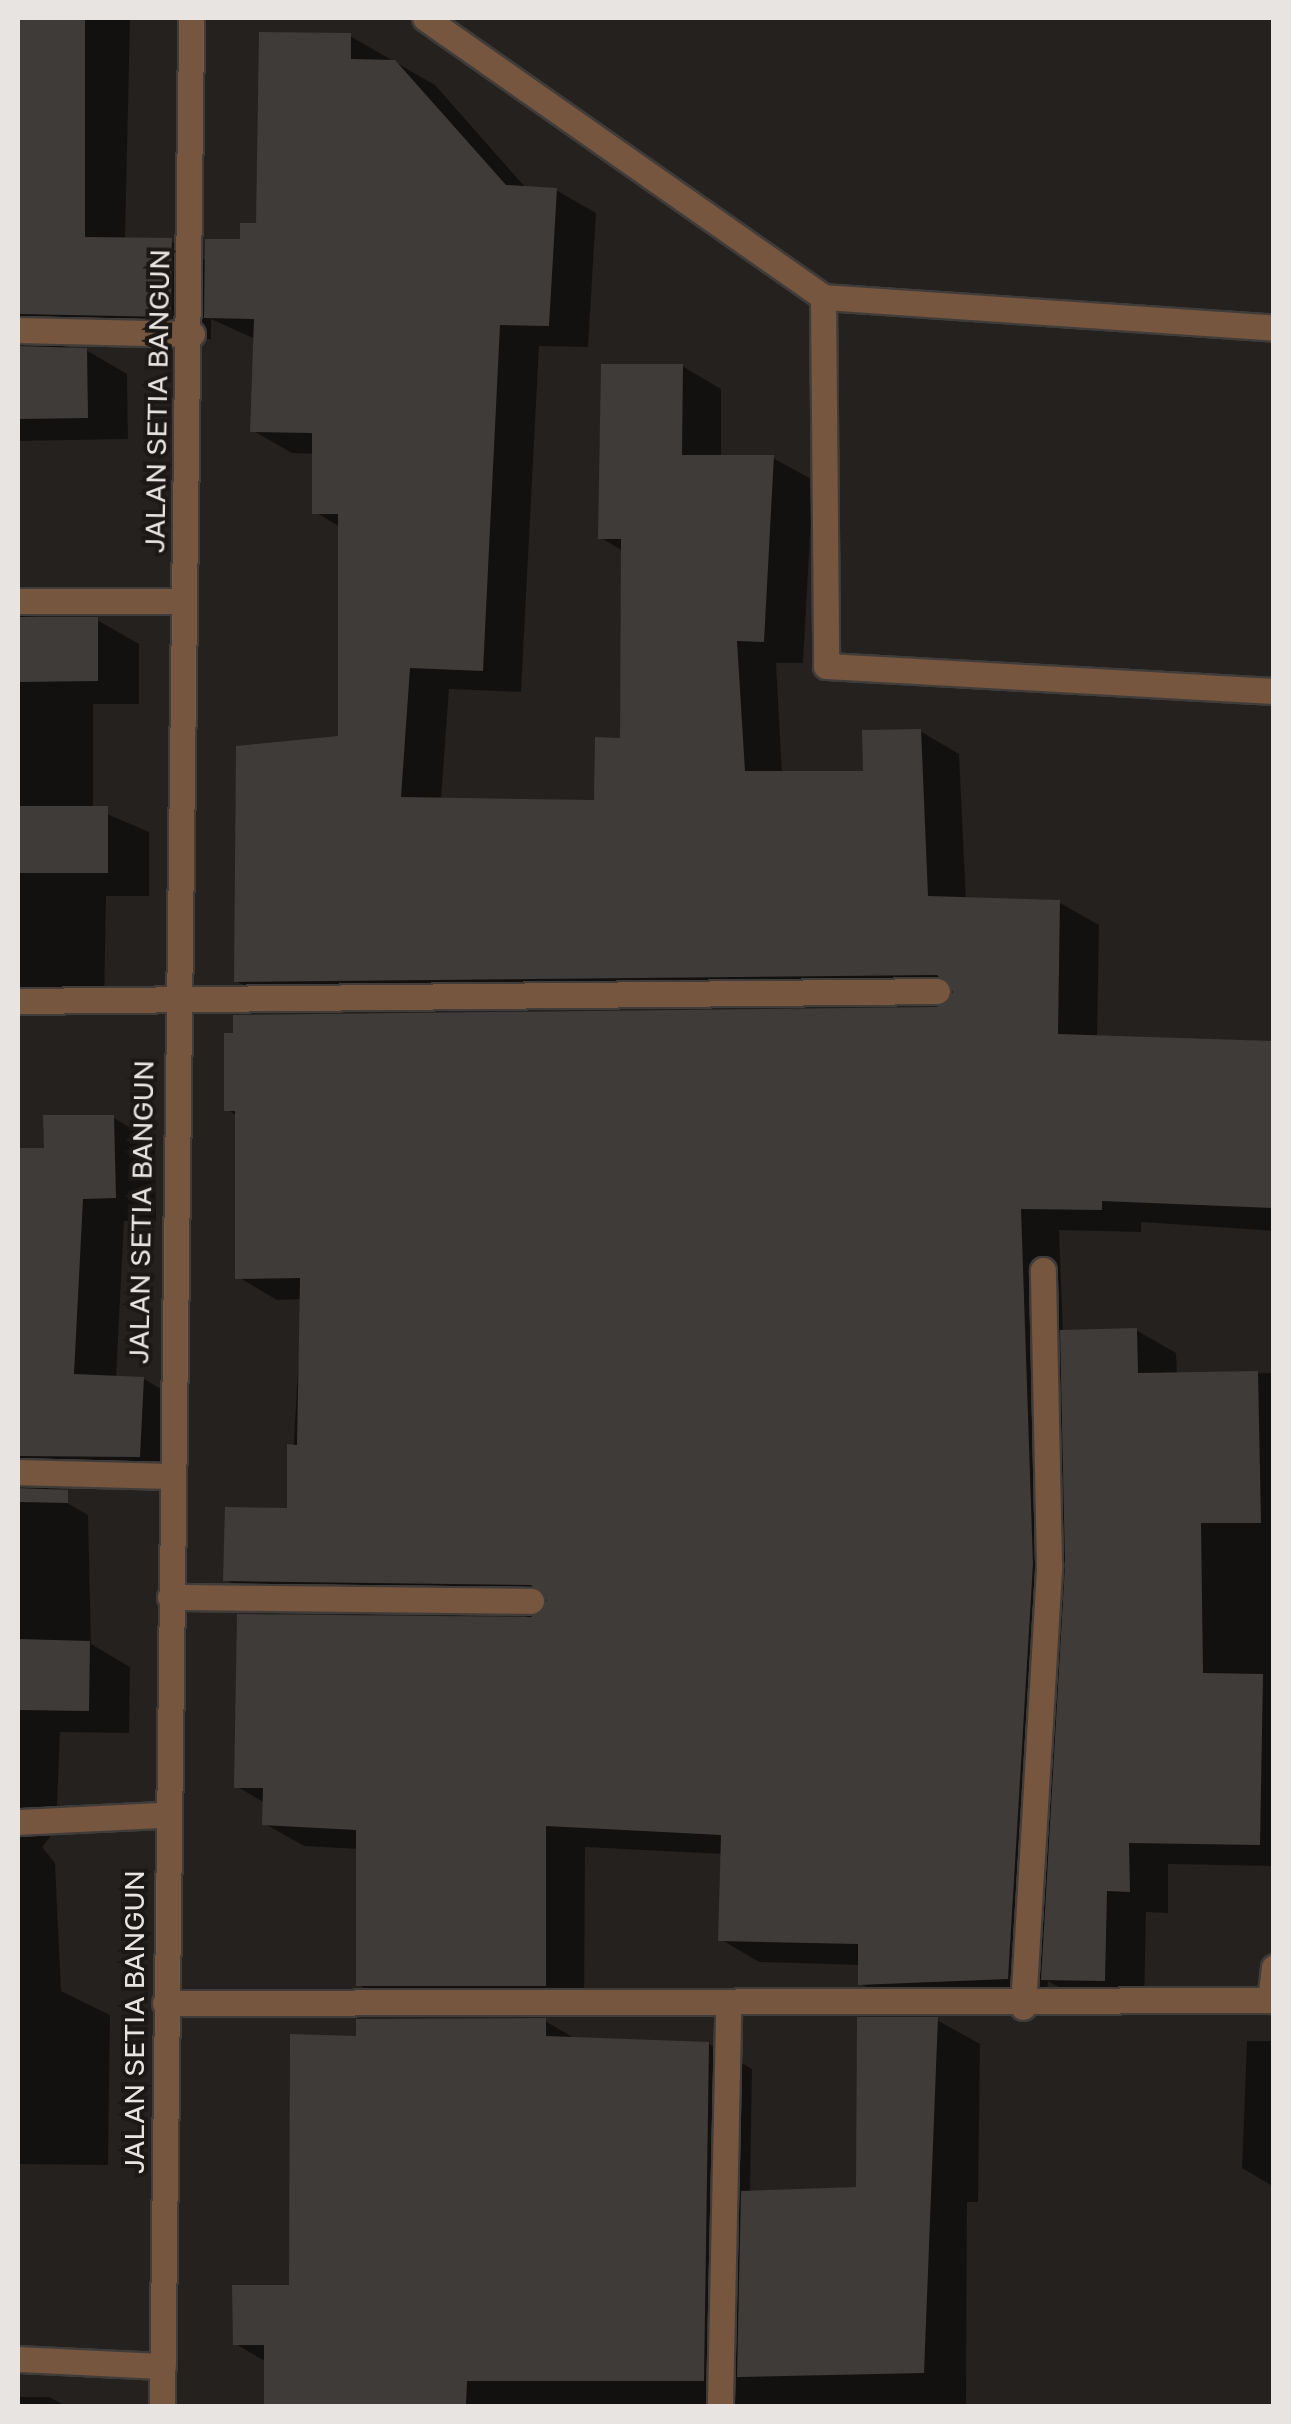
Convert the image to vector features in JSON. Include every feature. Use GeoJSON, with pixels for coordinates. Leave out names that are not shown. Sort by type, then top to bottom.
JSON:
{"type":"FeatureCollection","features":[{"type":"Feature","properties":{"kind":"street","name":"JALAN SETIA BANGUN"},"geometry":{"type":"LineString","coordinates":[[162,2406],[172,1002],[192,334],[191,18]]}},
{"type":"Feature","properties":{"kind":"street"},"geometry":{"type":"LineString","coordinates":[[425,18],[823,297],[1274,328]]}},
{"type":"Feature","properties":{"kind":"street"},"geometry":{"type":"LineString","coordinates":[[823,297],[826,666],[1274,692]]}},
{"type":"Feature","properties":{"kind":"street"},"geometry":{"type":"LineString","coordinates":[[18,330],[192,334]]}},
{"type":"Feature","properties":{"kind":"street"},"geometry":{"type":"LineString","coordinates":[[18,601],[182,601]]}},
{"type":"Feature","properties":{"kind":"street"},"geometry":{"type":"LineString","coordinates":[[18,1001],[936,992]]}},
{"type":"Feature","properties":{"kind":"street"},"geometry":{"type":"LineString","coordinates":[[1023,2008],[1049,1564],[1042,1270]]}},
{"type":"Feature","properties":{"kind":"street"},"geometry":{"type":"LineString","coordinates":[[18,1472],[168,1476]]}},
{"type":"Feature","properties":{"kind":"street"},"geometry":{"type":"LineString","coordinates":[[170,1597],[531,1601]]}},
{"type":"Feature","properties":{"kind":"street"},"geometry":{"type":"LineString","coordinates":[[18,1822],[164,1814]]}},
{"type":"Feature","properties":{"kind":"street"},"geometry":{"type":"LineString","coordinates":[[165,2003],[1023,2008],[1272,2000],[1274,1967]]}},
{"type":"Feature","properties":{"kind":"street"},"geometry":{"type":"LineString","coordinates":[[720,2402],[728,2006]]}},
{"type":"Feature","properties":{"kind":"street"},"geometry":{"type":"LineString","coordinates":[[18,2359],[163,2366]]}},
{"type":"Feature","properties":{"kind":"building"},"geometry":{"type":"Polygon","coordinates":[[[18,18],[85,18],[85,237],[172,238],[171,317],[18,314],[18,18]]]}},
{"type":"Feature","properties":{"kind":"building"},"geometry":{"type":"Polygon","coordinates":[[[259,32],[351,33],[351,59],[395,60],[506,185],[557,188],[549,326],[500,325],[483,671],[410,668],[401,797],[594,800],[595,737],[620,738],[621,539],[598,539],[601,364],[683,364],[682,455],[774,455],[764,642],[737,641],[745,771],[863,771],[862,730],[921,729],[928,896],[1060,900],[1058,1034],[1274,1041],[1274,1208],[1102,1201],[1102,1210],[1021,1209],[1033,1564],[1008,1979],[858,1985],[858,1944],[718,1941],[721,1835],[546,1826],[546,1986],[356,1986],[356,1830],[262,1825],[263,1788],[234,1788],[237,1614],[531,1617],[547,1600],[531,1585],[223,1581],[225,1507],[287,1508],[287,1444],[297,1445],[300,1278],[235,1279],[235,1111],[224,1111],[224,1033],[233,1033],[233,1015],[937,1007],[953,992],[937,975],[234,982],[236,746],[338,736],[338,514],[312,514],[312,433],[250,432],[254,319],[204,318],[205,239],[240,239],[240,223],[256,223],[259,32]]]}},
{"type":"Feature","properties":{"kind":"building"},"geometry":{"type":"Polygon","coordinates":[[[18,346],[87,348],[88,418],[18,419],[18,346]]]}},
{"type":"Feature","properties":{"kind":"building"},"geometry":{"type":"Polygon","coordinates":[[[18,617],[98,617],[98,681],[18,682],[18,617]]]}},
{"type":"Feature","properties":{"kind":"building"},"geometry":{"type":"Polygon","coordinates":[[[18,806],[108,806],[108,873],[18,873],[18,806]]]}},
{"type":"Feature","properties":{"kind":"building"},"geometry":{"type":"Polygon","coordinates":[[[43,1115],[114,1115],[116,1198],[83,1199],[74,1374],[144,1377],[140,1457],[18,1456],[18,1148],[44,1148],[43,1115]]]}},
{"type":"Feature","properties":{"kind":"building"},"geometry":{"type":"Polygon","coordinates":[[[1137,1328],[1138,1373],[1258,1371],[1261,1523],[1201,1523],[1203,1673],[1263,1674],[1260,1845],[1129,1843],[1130,1892],[1107,1891],[1105,1981],[1041,1980],[1065,1565],[1060,1330],[1137,1328]]]}},
{"type":"Feature","properties":{"kind":"building"},"geometry":{"type":"Polygon","coordinates":[[[18,1488],[68,1490],[68,1503],[18,1502],[18,1488]]]}},
{"type":"Feature","properties":{"kind":"building"},"geometry":{"type":"Polygon","coordinates":[[[18,1639],[90,1641],[89,1711],[18,1710],[18,1639]]]}},
{"type":"Feature","properties":{"kind":"building"},"geometry":{"type":"Polygon","coordinates":[[[857,2017],[938,2017],[924,2373],[737,2377],[741,2191],[856,2187],[857,2017]]]}},
{"type":"Feature","properties":{"kind":"building"},"geometry":{"type":"Polygon","coordinates":[[[546,2018],[546,2036],[709,2042],[704,2381],[467,2381],[466,2406],[264,2406],[264,2345],[233,2345],[232,2285],[289,2285],[290,2034],[356,2036],[356,2019],[546,2018]]]}}]}
